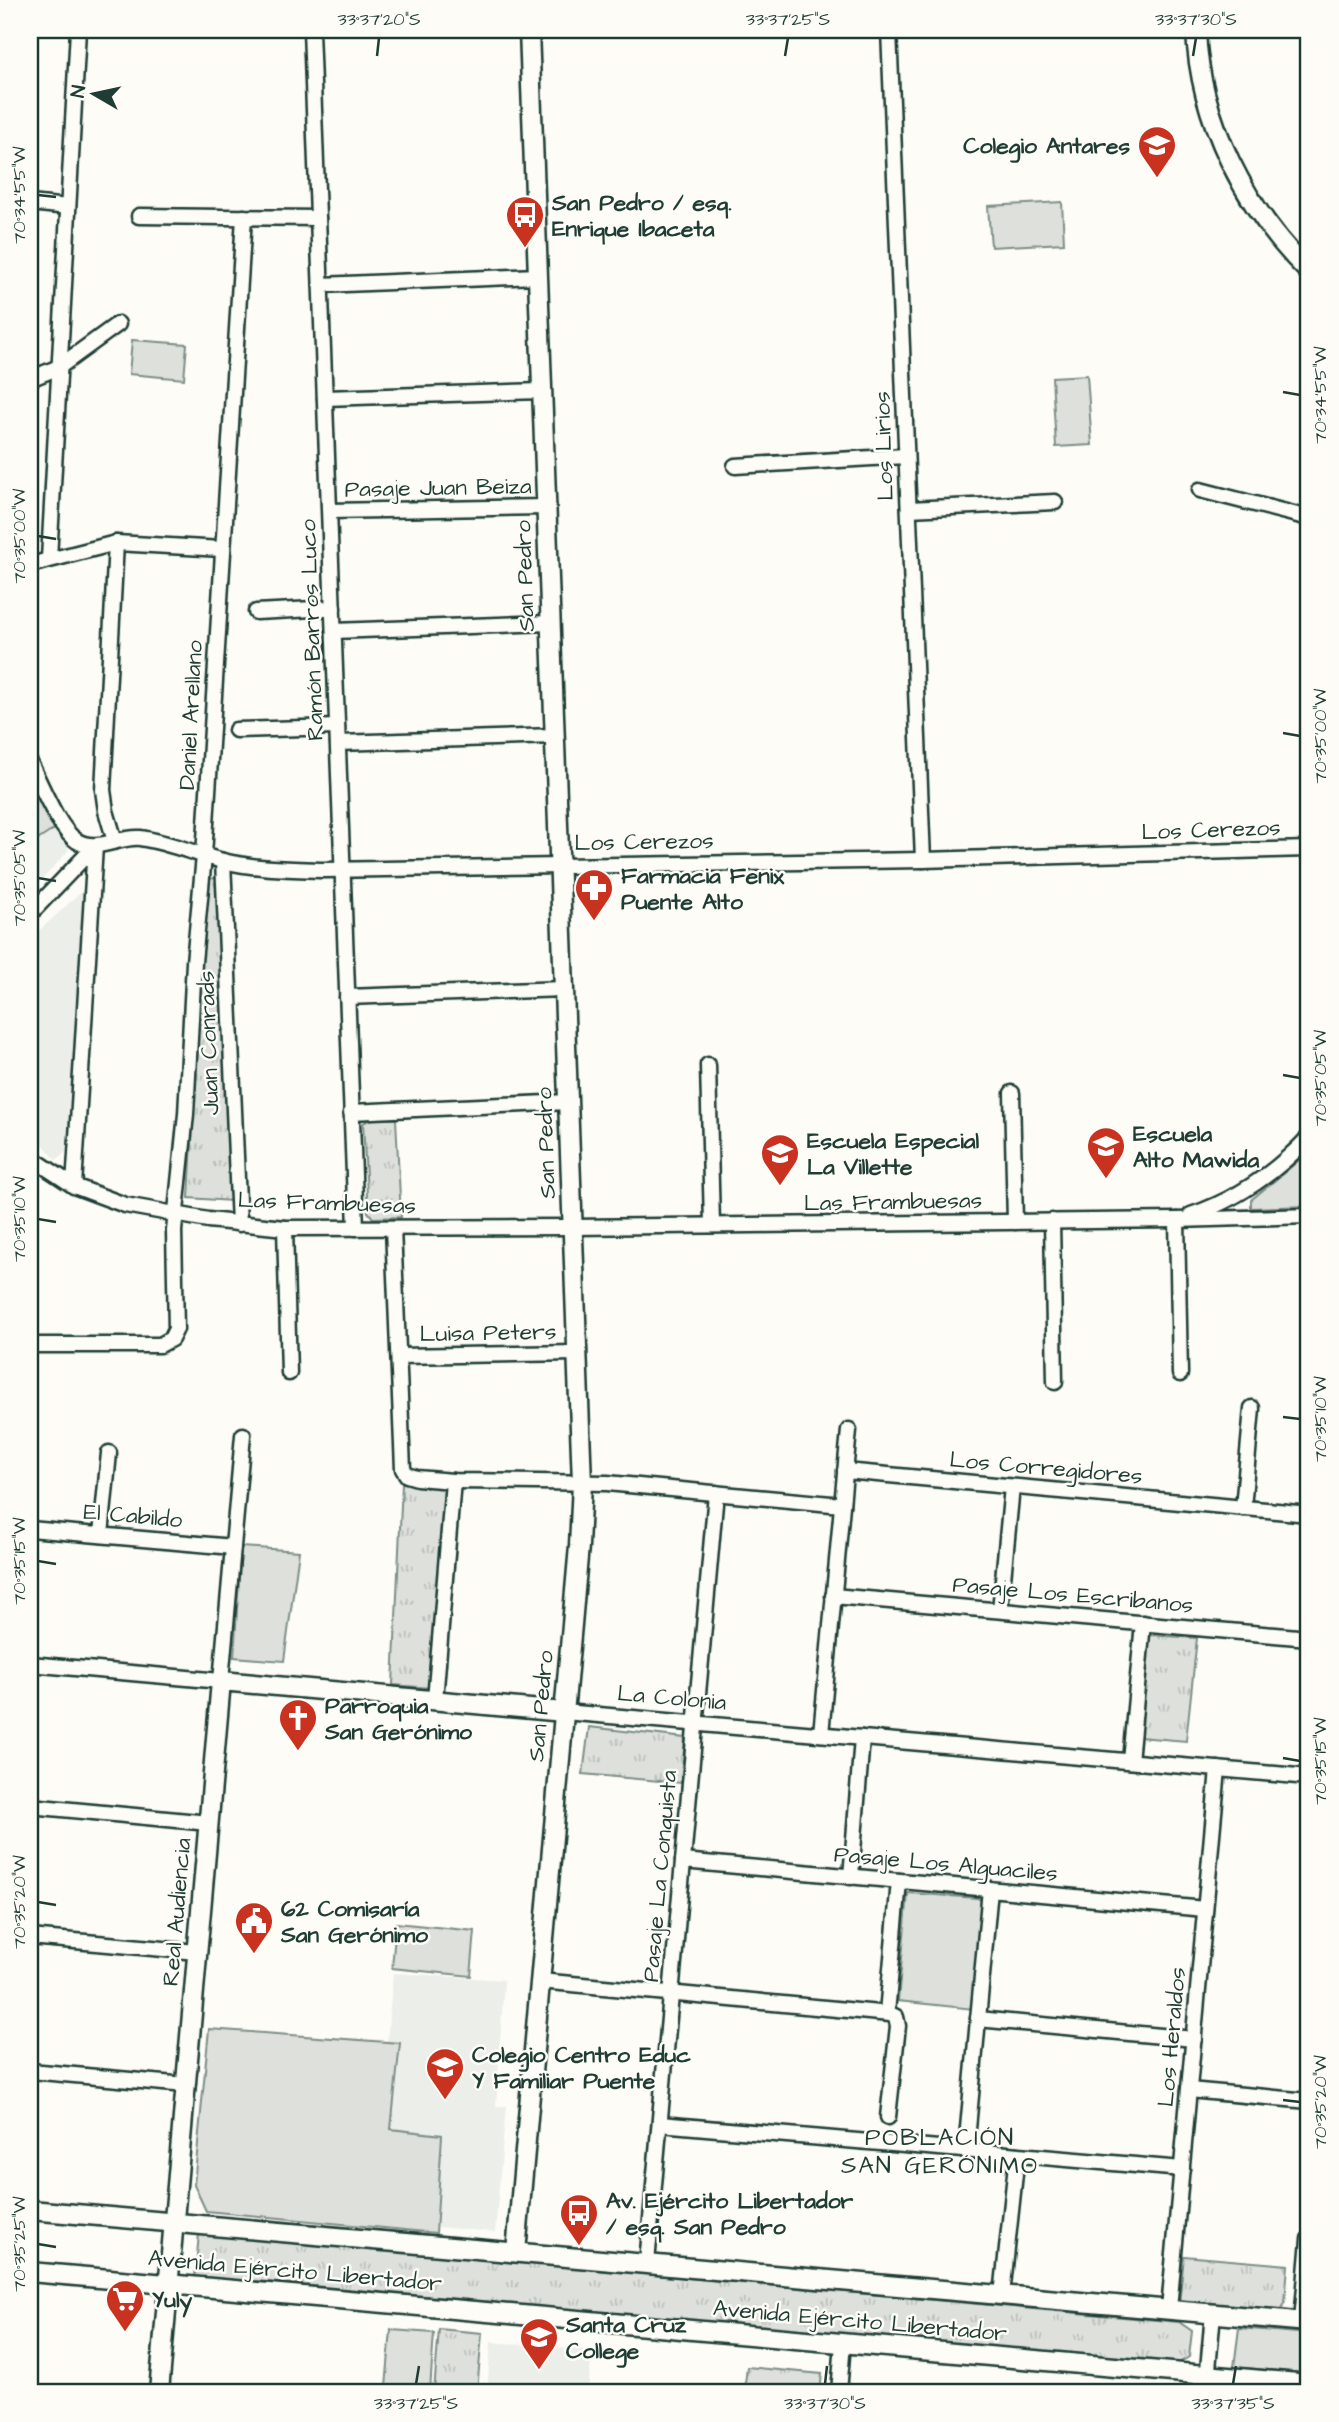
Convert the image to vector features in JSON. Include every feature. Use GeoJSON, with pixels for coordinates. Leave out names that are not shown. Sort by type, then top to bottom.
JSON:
{"type":"FeatureCollection","features":[{"type":"Feature","properties":{"kind":"street"},"geometry":{"type":"LineString","coordinates":[[49,559],[78,30]]}},
{"type":"Feature","properties":{"kind":"street","name":"Ramón Barros Luco"},"geometry":{"type":"LineString","coordinates":[[312,30],[356,1228]]}},
{"type":"Feature","properties":{"kind":"street","name":"San Pedro"},"geometry":{"type":"LineString","coordinates":[[516,2252],[579,1546],[582,1483],[529,30]]}},
{"type":"Feature","properties":{"kind":"street","name":"Los Lirios"},"geometry":{"type":"LineString","coordinates":[[889,30],[923,860]]}},
{"type":"Feature","properties":{"kind":"street"},"geometry":{"type":"LineString","coordinates":[[1196,30],[1204,84],[1212,114],[1230,159],[1264,218],[1309,272]]}},
{"type":"Feature","properties":{"kind":"street"},"geometry":{"type":"LineString","coordinates":[[30,203],[68,207]]}},
{"type":"Feature","properties":{"kind":"street"},"geometry":{"type":"LineString","coordinates":[[139,216],[318,218]]}},
{"type":"Feature","properties":{"kind":"street","name":"Daniel Arellano"},"geometry":{"type":"LineString","coordinates":[[30,1345],[160,1345],[171,1339],[176,1329],[174,1240],[186,1114],[194,962],[204,856],[244,217]]}},
{"type":"Feature","properties":{"kind":"street"},"geometry":{"type":"LineString","coordinates":[[321,285],[538,276]]}},
{"type":"Feature","properties":{"kind":"street"},"geometry":{"type":"LineString","coordinates":[[30,379],[59,367],[118,324]]}},
{"type":"Feature","properties":{"kind":"street"},"geometry":{"type":"LineString","coordinates":[[325,398],[542,391]]}},
{"type":"Feature","properties":{"kind":"street"},"geometry":{"type":"LineString","coordinates":[[735,466],[906,456]]}},
{"type":"Feature","properties":{"kind":"street"},"geometry":{"type":"LineString","coordinates":[[1200,490],[1309,518]]}},
{"type":"Feature","properties":{"kind":"street"},"geometry":{"type":"LineString","coordinates":[[909,509],[1055,502]]}},
{"type":"Feature","properties":{"kind":"street","name":"Pasaje Juan Beiza"},"geometry":{"type":"LineString","coordinates":[[330,511],[547,508]]}},
{"type":"Feature","properties":{"kind":"street"},"geometry":{"type":"LineString","coordinates":[[30,565],[116,543],[222,549]]}},
{"type":"Feature","properties":{"kind":"street"},"geometry":{"type":"LineString","coordinates":[[115,841],[103,790],[116,543]]}},
{"type":"Feature","properties":{"kind":"street"},"geometry":{"type":"LineString","coordinates":[[256,611],[333,608]]}},
{"type":"Feature","properties":{"kind":"street"},"geometry":{"type":"LineString","coordinates":[[334,631],[551,623]]}},
{"type":"Feature","properties":{"kind":"street"},"geometry":{"type":"LineString","coordinates":[[236,730],[337,727]]}},
{"type":"Feature","properties":{"kind":"street"},"geometry":{"type":"LineString","coordinates":[[338,743],[555,736]]}},
{"type":"Feature","properties":{"kind":"street"},"geometry":{"type":"LineString","coordinates":[[30,763],[70,835],[80,843],[95,846]]}},
{"type":"Feature","properties":{"kind":"street","name":"Los Cerezos"},"geometry":{"type":"LineString","coordinates":[[95,846],[143,839],[223,861],[269,868],[343,869],[923,860],[1309,849]]}},
{"type":"Feature","properties":{"kind":"street"},"geometry":{"type":"LineString","coordinates":[[30,914],[95,846]]}},
{"type":"Feature","properties":{"kind":"street"},"geometry":{"type":"LineString","coordinates":[[74,1186],[95,846]]}},
{"type":"Feature","properties":{"kind":"street","name":"Juan Conrads"},"geometry":{"type":"LineString","coordinates":[[223,861],[239,1224]]}},
{"type":"Feature","properties":{"kind":"street"},"geometry":{"type":"LineString","coordinates":[[347,997],[564,989]]}},
{"type":"Feature","properties":{"kind":"street"},"geometry":{"type":"LineString","coordinates":[[708,1065],[712,1225]]}},
{"type":"Feature","properties":{"kind":"street"},"geometry":{"type":"LineString","coordinates":[[1012,1093],[1015,1222]]}},
{"type":"Feature","properties":{"kind":"street"},"geometry":{"type":"LineString","coordinates":[[351,1112],[568,1102]]}},
{"type":"Feature","properties":{"kind":"street"},"geometry":{"type":"LineString","coordinates":[[1180,1374],[1177,1220],[1203,1211],[1252,1185],[1290,1156],[1309,1137]]}},
{"type":"Feature","properties":{"kind":"street","name":"Las Frambuesas"},"geometry":{"type":"LineString","coordinates":[[30,1157],[74,1186],[125,1205],[177,1216],[285,1228],[1052,1222],[1309,1216]]}},
{"type":"Feature","properties":{"kind":"street"},"geometry":{"type":"LineString","coordinates":[[1052,1222],[1055,1382]]}},
{"type":"Feature","properties":{"kind":"street"},"geometry":{"type":"LineString","coordinates":[[285,1228],[289,1373]]}},
{"type":"Feature","properties":{"kind":"street"},"geometry":{"type":"LineString","coordinates":[[393,1228],[403,1469],[407,1475],[453,1481],[607,1483],[842,1505]]}},
{"type":"Feature","properties":{"kind":"street","name":"Luisa Peters"},"geometry":{"type":"LineString","coordinates":[[399,1356],[578,1353]]}},
{"type":"Feature","properties":{"kind":"street"},"geometry":{"type":"LineString","coordinates":[[1243,1508],[1252,1408]]}},
{"type":"Feature","properties":{"kind":"street"},"geometry":{"type":"LineString","coordinates":[[821,1734],[849,1430]]}},
{"type":"Feature","properties":{"kind":"street","name":"Real Audiencia"},"geometry":{"type":"LineString","coordinates":[[159,2392],[243,1435]]}},
{"type":"Feature","properties":{"kind":"street"},"geometry":{"type":"LineString","coordinates":[[101,1535],[109,1453]]}},
{"type":"Feature","properties":{"kind":"street","name":"Los Corregidores"},"geometry":{"type":"LineString","coordinates":[[845,1471],[1309,1514]]}},
{"type":"Feature","properties":{"kind":"street"},"geometry":{"type":"LineString","coordinates":[[435,1700],[453,1481]]}},
{"type":"Feature","properties":{"kind":"street"},"geometry":{"type":"LineString","coordinates":[[1000,1610],[1012,1487]]}},
{"type":"Feature","properties":{"kind":"street","name":"Pasaje La Conquista"},"geometry":{"type":"LineString","coordinates":[[647,2263],[716,1493]]}},
{"type":"Feature","properties":{"kind":"street","name":"El Cabildo"},"geometry":{"type":"LineString","coordinates":[[30,1529],[233,1547]]}},
{"type":"Feature","properties":{"kind":"street","name":"Pasaje Los Escribanos"},"geometry":{"type":"LineString","coordinates":[[834,1596],[1309,1638]]}},
{"type":"Feature","properties":{"kind":"street"},"geometry":{"type":"LineString","coordinates":[[1130,1761],[1143,1623]]}},
{"type":"Feature","properties":{"kind":"street","name":"La Colonia"},"geometry":{"type":"LineString","coordinates":[[30,1664],[1309,1777]]}},
{"type":"Feature","properties":{"kind":"street"},"geometry":{"type":"LineString","coordinates":[[851,1877],[862,1738]]}},
{"type":"Feature","properties":{"kind":"street","name":"Los Heraldos"},"geometry":{"type":"LineString","coordinates":[[1169,2309],[1218,1769]]}},
{"type":"Feature","properties":{"kind":"street"},"geometry":{"type":"LineString","coordinates":[[30,1806],[209,1824]]}},
{"type":"Feature","properties":{"kind":"street","name":"Pasaje Los Alguaciles"},"geometry":{"type":"LineString","coordinates":[[683,1861],[1205,1909]]}},
{"type":"Feature","properties":{"kind":"street"},"geometry":{"type":"LineString","coordinates":[[887,2013],[899,1881]]}},
{"type":"Feature","properties":{"kind":"street"},"geometry":{"type":"LineString","coordinates":[[966,2150],[990,1889]]}},
{"type":"Feature","properties":{"kind":"street"},"geometry":{"type":"LineString","coordinates":[[30,1937],[197,1952]]}},
{"type":"Feature","properties":{"kind":"street"},"geometry":{"type":"LineString","coordinates":[[540,1981],[887,2013],[896,2017],[898,2026],[888,2117]]}},
{"type":"Feature","properties":{"kind":"street"},"geometry":{"type":"LineString","coordinates":[[978,2019],[1194,2039]]}},
{"type":"Feature","properties":{"kind":"street"},"geometry":{"type":"LineString","coordinates":[[30,2071],[186,2085]]}},
{"type":"Feature","properties":{"kind":"street"},"geometry":{"type":"LineString","coordinates":[[1189,2090],[1309,2101]]}},
{"type":"Feature","properties":{"kind":"street"},"geometry":{"type":"LineString","coordinates":[[660,2124],[1182,2169]]}},
{"type":"Feature","properties":{"kind":"street"},"geometry":{"type":"LineString","coordinates":[[1002,2295],[1017,2155]]}},
{"type":"Feature","properties":{"kind":"street","name":"Avenida Ejército Libertador"},"geometry":{"type":"LineString","coordinates":[[30,2210],[1306,2321]]}},
{"type":"Feature","properties":{"kind":"street"},"geometry":{"type":"LineString","coordinates":[[1306,2321],[1309,2239]]}},
{"type":"Feature","properties":{"kind":"street","name":"Avenida Ejército Libertador"},"geometry":{"type":"LineString","coordinates":[[30,2272],[843,2343],[1206,2384],[1309,2384]]}},
{"type":"Feature","properties":{"kind":"street"},"geometry":{"type":"LineString","coordinates":[[1206,2384],[1213,2313]]}},
{"type":"Feature","properties":{"kind":"street"},"geometry":{"type":"LineString","coordinates":[[839,2392],[843,2343]]}},
{"type":"Feature","properties":{"kind":"shaded area"},"geometry":{"type":"Polygon","coordinates":[[[56,828],[69,850],[30,893],[30,845],[56,828]]]}},
{"type":"Feature","properties":{"kind":"shaded area"},"geometry":{"type":"Polygon","coordinates":[[[89,885],[69,1149],[56,1160],[30,1128],[30,939],[89,885]]]}},
{"type":"Feature","properties":{"kind":"shaded area","name":"Colegio Centro Educ Y Familiar Puente"},"geometry":{"type":"Polygon","coordinates":[[[393,1973],[504,1980],[496,2106],[506,2106],[495,2232],[436,2227],[442,2135],[391,2130],[400,2044],[387,2042],[393,1973]]]}},
{"type":"Feature","properties":{"kind":"shaded area","name":"Santa Cruz College"},"geometry":{"type":"Polygon","coordinates":[[[491,2342],[592,2350],[588,2392],[487,2392],[491,2342]]]}},
{"type":"Feature","properties":{"kind":"green space"},"geometry":{"type":"Polygon","coordinates":[[[1062,202],[1064,243],[991,247],[988,206],[1062,202]]]}},
{"type":"Feature","properties":{"kind":"green space"},"geometry":{"type":"Polygon","coordinates":[[[132,340],[187,344],[184,379],[129,374],[132,340]]]}},
{"type":"Feature","properties":{"kind":"green space"},"geometry":{"type":"Polygon","coordinates":[[[1087,375],[1092,445],[1056,447],[1052,377],[1087,375]]]}},
{"type":"Feature","properties":{"kind":"green space"},"geometry":{"type":"Polygon","coordinates":[[[30,780],[56,828],[30,845],[30,780]]]}},
{"type":"Feature","properties":{"kind":"green space"},"geometry":{"type":"Polygon","coordinates":[[[217,878],[231,1201],[189,1198],[206,879],[217,878]]]}},
{"type":"Feature","properties":{"kind":"green space"},"geometry":{"type":"Polygon","coordinates":[[[371,1119],[396,1119],[401,1217],[373,1218],[368,1212],[363,1123],[371,1119]]]}},
{"type":"Feature","properties":{"kind":"green space"},"geometry":{"type":"Polygon","coordinates":[[[1309,1152],[1309,1206],[1251,1208],[1251,1200],[1309,1152]]]}},
{"type":"Feature","properties":{"kind":"green space"},"geometry":{"type":"Polygon","coordinates":[[[402,1483],[448,1486],[431,1688],[393,1685],[402,1483]]]}},
{"type":"Feature","properties":{"kind":"green space"},"geometry":{"type":"Polygon","coordinates":[[[241,1547],[299,1551],[284,1661],[234,1657],[241,1547]]]}},
{"type":"Feature","properties":{"kind":"green space"},"geometry":{"type":"Polygon","coordinates":[[[1150,1635],[1197,1638],[1186,1741],[1139,1737],[1150,1635]]]}},
{"type":"Feature","properties":{"kind":"green space"},"geometry":{"type":"Polygon","coordinates":[[[589,1727],[685,1738],[681,1783],[583,1774],[589,1727]]]}},
{"type":"Feature","properties":{"kind":"green space"},"geometry":{"type":"Polygon","coordinates":[[[908,1893],[977,1898],[986,1903],[974,2009],[898,2001],[908,1893]]]}},
{"type":"Feature","properties":{"kind":"green space"},"geometry":{"type":"Polygon","coordinates":[[[396,1923],[475,1931],[471,1976],[392,1968],[396,1923]]]}},
{"type":"Feature","properties":{"kind":"green space"},"geometry":{"type":"Polygon","coordinates":[[[209,2029],[400,2043],[391,2129],[442,2135],[436,2233],[206,2211],[194,2185],[209,2029]]]}},
{"type":"Feature","properties":{"kind":"green space"},"geometry":{"type":"Polygon","coordinates":[[[199,2234],[1179,2322],[1192,2331],[1189,2357],[1175,2365],[204,2279],[195,2276],[199,2234]]]}},
{"type":"Feature","properties":{"kind":"green space"},"geometry":{"type":"Polygon","coordinates":[[[1184,2256],[1288,2265],[1285,2303],[1280,2312],[1179,2305],[1184,2256]]]}},
{"type":"Feature","properties":{"kind":"green space"},"geometry":{"type":"Polygon","coordinates":[[[1239,2328],[1309,2334],[1309,2374],[1234,2367],[1239,2328]]]}},
{"type":"Feature","properties":{"kind":"green space"},"geometry":{"type":"Polygon","coordinates":[[[439,2329],[482,2333],[477,2392],[434,2392],[439,2329]]]}},
{"type":"Feature","properties":{"kind":"green space"},"geometry":{"type":"Polygon","coordinates":[[[391,2330],[434,2333],[430,2391],[386,2387],[391,2330]]]}},
{"type":"Feature","properties":{"kind":"green space"},"geometry":{"type":"Polygon","coordinates":[[[747,2367],[822,2374],[820,2392],[744,2392],[747,2367]]]}},
{"type":"Feature","properties":{"kind":"place","name":"Colegio Antares"},"geometry":{"type":"Point","coordinates":[1157,179]}},
{"type":"Feature","properties":{"kind":"place","name":"San Pedro / esq. Enrique Ibaceta"},"geometry":{"type":"Point","coordinates":[525,249]}},
{"type":"Feature","properties":{"kind":"place","name":"Farmacia Fenix Puente Alto"},"geometry":{"type":"Point","coordinates":[594,922]}},
{"type":"Feature","properties":{"kind":"place","name":"Escuela Alto Mawida"},"geometry":{"type":"Point","coordinates":[1106,1180]}},
{"type":"Feature","properties":{"kind":"place","name":"Escuela Especial La Villette"},"geometry":{"type":"Point","coordinates":[780,1187]}},
{"type":"Feature","properties":{"kind":"place","name":"Parroquia San Gerónimo"},"geometry":{"type":"Point","coordinates":[298,1752]}},
{"type":"Feature","properties":{"kind":"place","name":"62 Comisaría San Gerónimo"},"geometry":{"type":"Point","coordinates":[254,1955]}},
{"type":"Feature","properties":{"kind":"place","name":"Colegio Centro Educ Y Familiar Puente"},"geometry":{"type":"Point","coordinates":[445,2101]}},
{"type":"Feature","properties":{"kind":"place","name":"Av. Ejército Libertador / esq. San Pedro"},"geometry":{"type":"Point","coordinates":[579,2247]}},
{"type":"Feature","properties":{"kind":"place","name":"Yuly"},"geometry":{"type":"Point","coordinates":[125,2333]}},
{"type":"Feature","properties":{"kind":"place","name":"Santa Cruz College"},"geometry":{"type":"Point","coordinates":[539,2371]}},
{"type":"Feature","properties":{"kind":"district","name":"POBLACIÓN SAN GERÓNIMO"},"geometry":{"type":"Point","coordinates":[940,2151]}}]}
